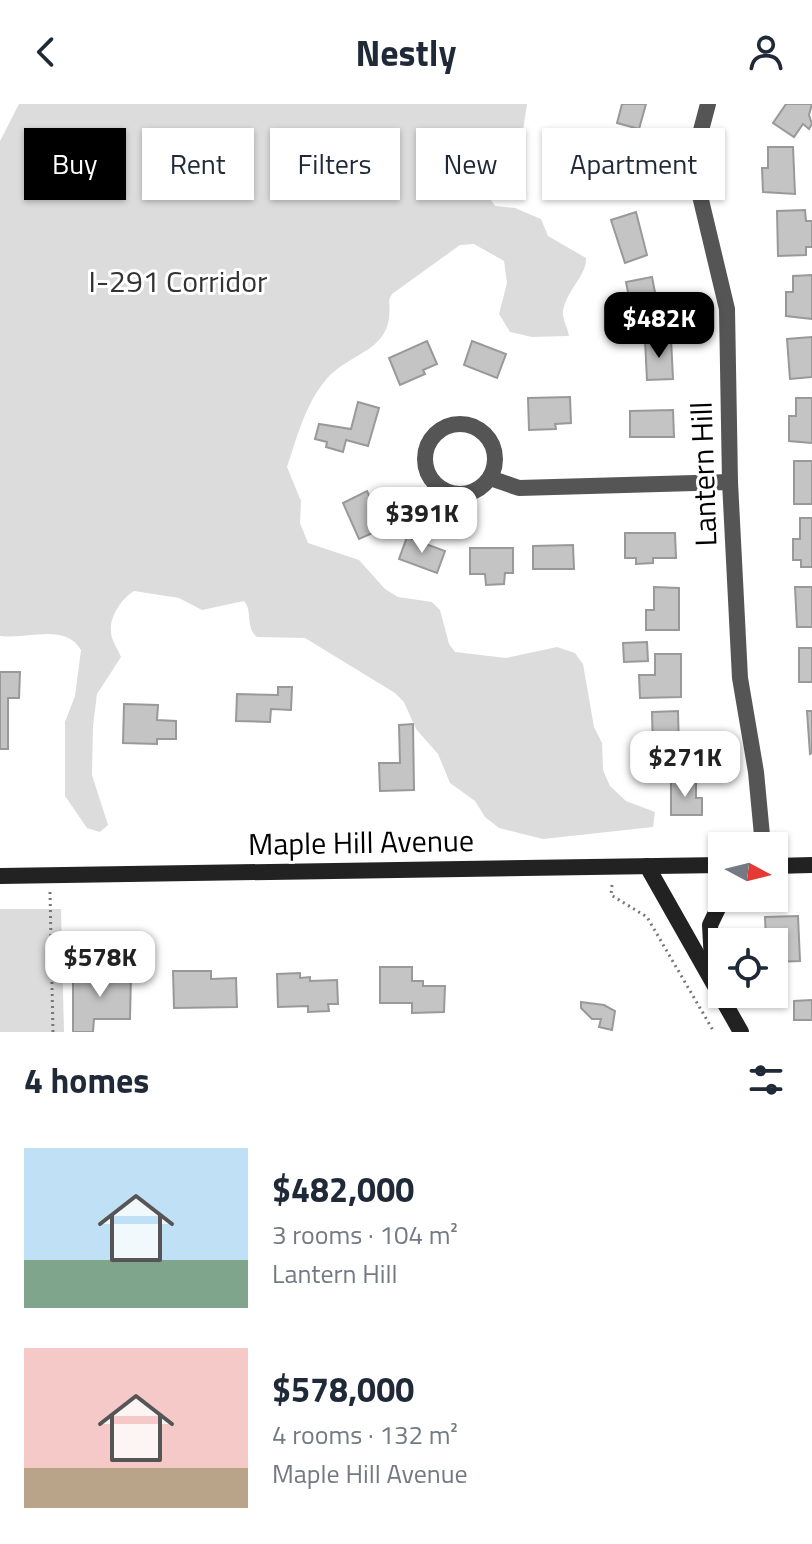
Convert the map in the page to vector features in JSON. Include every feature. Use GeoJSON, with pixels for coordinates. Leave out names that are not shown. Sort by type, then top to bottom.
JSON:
{"type":"FeatureCollection","features":[{"type":"Feature","properties":{"kind":"main road","name":"Maple Hill Avenue"},"geometry":{"type":"LineString","coordinates":[[0,876],[708,865]]}},
{"type":"Feature","properties":{"kind":"main road"},"geometry":{"type":"LineString","coordinates":[[788,866],[812,865]]}},
{"type":"Feature","properties":{"kind":"main road"},"geometry":{"type":"LineString","coordinates":[[647,866],[708,973]]}},
{"type":"Feature","properties":{"kind":"main road"},"geometry":{"type":"LineString","coordinates":[[728,1008],[741,1032]]}},
{"type":"Feature","properties":{"kind":"street","name":"Lantern Hill"},"geometry":{"type":"LineString","coordinates":[[708,104],[695,153],[696,179],[727,309],[730,482],[740,678],[756,772],[762,832]]}},
{"type":"Feature","properties":{"kind":"street"},"geometry":{"type":"LineString","coordinates":[[457,424],[478,429],[492,445],[494,467],[490,478],[483,486],[463,495],[441,490],[427,473],[425,451],[429,441],[437,432],[457,424]]}},
{"type":"Feature","properties":{"kind":"street"},"geometry":{"type":"LineString","coordinates":[[490,478],[519,488],[730,482]]}},
{"type":"Feature","properties":{"kind":"path"},"geometry":{"type":"LineString","coordinates":[[611,895],[647,917],[714,1032]]}},
{"type":"Feature","properties":{"kind":"path"},"geometry":{"type":"LineString","coordinates":[[50,901],[53,1032]]}},
{"type":"Feature","properties":{"kind":"green space","name":"I-291 Corridor"},"geometry":{"type":"Polygon","coordinates":[[[19,104],[527,104],[523,128],[416,128],[416,200],[491,200],[495,206],[515,208],[541,219],[548,236],[586,258],[583,271],[563,311],[569,336],[532,337],[510,332],[499,314],[507,283],[504,261],[474,244],[460,245],[392,294],[389,318],[378,341],[335,371],[318,390],[302,422],[287,467],[301,501],[300,523],[308,543],[359,560],[385,589],[398,597],[432,602],[440,610],[449,644],[455,652],[506,658],[557,647],[575,653],[583,664],[594,727],[602,743],[603,770],[610,786],[626,801],[655,812],[653,827],[543,839],[499,828],[485,817],[475,801],[450,783],[438,754],[416,729],[404,702],[395,693],[305,638],[257,637],[251,629],[244,601],[202,610],[179,598],[134,591],[121,603],[112,620],[111,635],[121,657],[97,694],[93,726],[92,775],[108,825],[100,832],[87,828],[65,796],[65,722],[75,696],[81,650],[74,642],[55,634],[0,636],[0,141],[19,104]]]}},
{"type":"Feature","properties":{"kind":"green space"},"geometry":{"type":"Polygon","coordinates":[[[0,909],[61,909],[64,1032],[0,1032],[0,909]]]}},
{"type":"Feature","properties":{"kind":"building"},"geometry":{"type":"Polygon","coordinates":[[[622,104],[646,104],[639,128],[617,123],[622,104]]]}},
{"type":"Feature","properties":{"kind":"building"},"geometry":{"type":"Polygon","coordinates":[[[786,104],[812,104],[809,129],[803,124],[794,137],[773,123],[786,104]]]}},
{"type":"Feature","properties":{"kind":"building"},"geometry":{"type":"Polygon","coordinates":[[[768,147],[793,147],[795,194],[763,192],[762,168],[768,168],[768,147]]]}},
{"type":"Feature","properties":{"kind":"building"},"geometry":{"type":"Polygon","coordinates":[[[805,210],[806,221],[812,221],[812,247],[806,247],[806,255],[778,256],[777,211],[805,210]]]}},
{"type":"Feature","properties":{"kind":"building"},"geometry":{"type":"Polygon","coordinates":[[[636,212],[647,255],[625,263],[611,220],[636,212]]]}},
{"type":"Feature","properties":{"kind":"building"},"geometry":{"type":"Polygon","coordinates":[[[812,275],[812,319],[786,316],[786,292],[793,292],[793,276],[812,275]]]}},
{"type":"Feature","properties":{"kind":"building"},"geometry":{"type":"Polygon","coordinates":[[[652,277],[660,318],[634,322],[626,282],[652,277]]]}},
{"type":"Feature","properties":{"kind":"building"},"geometry":{"type":"Polygon","coordinates":[[[812,337],[812,377],[790,379],[787,339],[812,337]]]}},
{"type":"Feature","properties":{"kind":"building"},"geometry":{"type":"Polygon","coordinates":[[[671,339],[673,379],[647,380],[645,340],[671,339]]]}},
{"type":"Feature","properties":{"kind":"building"},"geometry":{"type":"Polygon","coordinates":[[[427,341],[437,364],[423,370],[425,374],[400,385],[389,358],[427,341]]]}},
{"type":"Feature","properties":{"kind":"building"},"geometry":{"type":"Polygon","coordinates":[[[472,341],[506,354],[497,378],[464,365],[472,341]]]}},
{"type":"Feature","properties":{"kind":"building"},"geometry":{"type":"Polygon","coordinates":[[[570,397],[571,423],[555,424],[556,429],[529,430],[528,398],[570,397]]]}},
{"type":"Feature","properties":{"kind":"building"},"geometry":{"type":"Polygon","coordinates":[[[796,398],[812,398],[812,443],[789,441],[789,416],[796,416],[796,398]]]}},
{"type":"Feature","properties":{"kind":"building"},"geometry":{"type":"Polygon","coordinates":[[[358,402],[379,408],[368,446],[346,440],[343,452],[326,447],[327,442],[315,439],[319,424],[351,429],[358,402]]]}},
{"type":"Feature","properties":{"kind":"building"},"geometry":{"type":"Polygon","coordinates":[[[673,410],[674,437],[630,437],[630,411],[673,410]]]}},
{"type":"Feature","properties":{"kind":"building"},"geometry":{"type":"Polygon","coordinates":[[[794,461],[812,461],[812,504],[794,504],[794,461]]]}},
{"type":"Feature","properties":{"kind":"building"},"geometry":{"type":"Polygon","coordinates":[[[367,491],[384,528],[359,539],[343,503],[367,491]]]}},
{"type":"Feature","properties":{"kind":"building"},"geometry":{"type":"Polygon","coordinates":[[[800,518],[812,518],[812,567],[801,567],[801,560],[793,560],[793,539],[800,539],[800,518]]]}},
{"type":"Feature","properties":{"kind":"building"},"geometry":{"type":"Polygon","coordinates":[[[625,533],[675,533],[676,558],[653,558],[653,563],[636,564],[636,558],[625,558],[625,533]]]}},
{"type":"Feature","properties":{"kind":"building"},"geometry":{"type":"Polygon","coordinates":[[[407,537],[445,551],[437,573],[399,559],[407,537]]]}},
{"type":"Feature","properties":{"kind":"building"},"geometry":{"type":"Polygon","coordinates":[[[573,545],[574,569],[533,569],[533,546],[573,545]]]}},
{"type":"Feature","properties":{"kind":"building"},"geometry":{"type":"Polygon","coordinates":[[[470,548],[513,548],[513,573],[505,573],[504,584],[486,585],[485,574],[470,574],[470,548]]]}},
{"type":"Feature","properties":{"kind":"building"},"geometry":{"type":"Polygon","coordinates":[[[654,587],[679,588],[679,630],[646,630],[646,610],[654,610],[654,587]]]}},
{"type":"Feature","properties":{"kind":"building"},"geometry":{"type":"Polygon","coordinates":[[[795,587],[812,587],[812,627],[797,627],[795,587]]]}},
{"type":"Feature","properties":{"kind":"building"},"geometry":{"type":"Polygon","coordinates":[[[647,642],[648,661],[624,662],[623,643],[647,642]]]}},
{"type":"Feature","properties":{"kind":"building"},"geometry":{"type":"Polygon","coordinates":[[[799,648],[812,648],[812,682],[799,682],[799,648]]]}},
{"type":"Feature","properties":{"kind":"building"},"geometry":{"type":"Polygon","coordinates":[[[655,654],[681,654],[681,697],[640,698],[639,675],[655,675],[655,654]]]}},
{"type":"Feature","properties":{"kind":"building"},"geometry":{"type":"Polygon","coordinates":[[[0,672],[20,672],[19,698],[8,698],[8,749],[0,749],[0,672]]]}},
{"type":"Feature","properties":{"kind":"building"},"geometry":{"type":"Polygon","coordinates":[[[278,687],[292,687],[291,710],[271,709],[270,722],[236,721],[237,694],[278,695],[278,687]]]}},
{"type":"Feature","properties":{"kind":"building"},"geometry":{"type":"Polygon","coordinates":[[[124,704],[158,705],[157,720],[176,721],[176,739],[157,739],[157,744],[123,743],[124,704]]]}},
{"type":"Feature","properties":{"kind":"building"},"geometry":{"type":"Polygon","coordinates":[[[678,711],[679,751],[653,752],[652,712],[678,711]]]}},
{"type":"Feature","properties":{"kind":"building"},"geometry":{"type":"Polygon","coordinates":[[[807,711],[812,711],[810,754],[807,711]]]}},
{"type":"Feature","properties":{"kind":"building"},"geometry":{"type":"Polygon","coordinates":[[[413,724],[414,790],[380,791],[379,763],[400,763],[399,725],[413,724]]]}},
{"type":"Feature","properties":{"kind":"building"},"geometry":{"type":"Polygon","coordinates":[[[671,781],[696,781],[696,798],[702,798],[702,815],[671,815],[671,781]]]}},
{"type":"Feature","properties":{"kind":"building"},"geometry":{"type":"Polygon","coordinates":[[[798,916],[800,961],[788,961],[788,928],[765,928],[765,917],[798,916]]]}},
{"type":"Feature","properties":{"kind":"building"},"geometry":{"type":"Polygon","coordinates":[[[380,967],[412,967],[412,981],[423,981],[423,986],[445,986],[444,1012],[412,1013],[412,1003],[380,1003],[380,967]]]}},
{"type":"Feature","properties":{"kind":"building"},"geometry":{"type":"Polygon","coordinates":[[[173,971],[211,971],[211,979],[236,978],[237,1007],[174,1008],[173,971]]]}},
{"type":"Feature","properties":{"kind":"building"},"geometry":{"type":"Polygon","coordinates":[[[73,973],[131,974],[130,1019],[94,1019],[93,1032],[73,1032],[73,973]]]}},
{"type":"Feature","properties":{"kind":"building"},"geometry":{"type":"Polygon","coordinates":[[[300,973],[300,978],[310,977],[310,981],[337,980],[338,1004],[328,1004],[329,1011],[308,1012],[308,1006],[278,1007],[277,974],[300,973]]]}},
{"type":"Feature","properties":{"kind":"building"},"geometry":{"type":"Polygon","coordinates":[[[812,1000],[812,1020],[794,1020],[794,1001],[812,1000]]]}},
{"type":"Feature","properties":{"kind":"building"},"geometry":{"type":"Polygon","coordinates":[[[581,1002],[604,1005],[615,1011],[612,1030],[599,1027],[601,1019],[592,1019],[581,1008],[581,1002]]]}}]}
